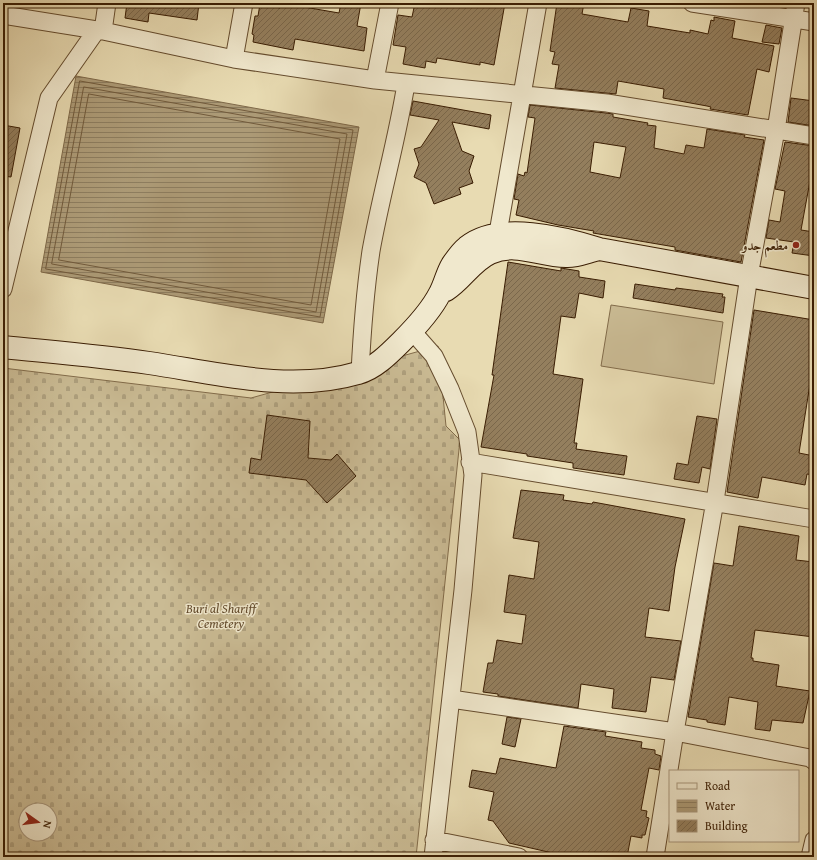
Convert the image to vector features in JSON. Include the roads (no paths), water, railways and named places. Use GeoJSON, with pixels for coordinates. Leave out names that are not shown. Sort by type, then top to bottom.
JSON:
{"type":"FeatureCollection","features":[{"type":"Feature","properties":{"kind":"main road"},"geometry":{"type":"LineString","coordinates":[[3,347],[147,363],[235,376],[289,381],[327,380],[360,373],[388,355],[412,331],[440,294],[452,266],[467,246],[498,233],[515,232],[575,241],[599,249],[814,288]]}},
{"type":"Feature","properties":{"kind":"main road"},"geometry":{"type":"LineString","coordinates":[[440,294],[455,284],[479,261],[489,254],[503,248],[525,249],[566,256],[599,249]]}},
{"type":"Feature","properties":{"kind":"street"},"geometry":{"type":"LineString","coordinates":[[3,289],[49,98],[100,31],[107,3]]}},
{"type":"Feature","properties":{"kind":"street"},"geometry":{"type":"LineString","coordinates":[[234,59],[244,3]]}},
{"type":"Feature","properties":{"kind":"street"},"geometry":{"type":"LineString","coordinates":[[376,80],[390,3]]}},
{"type":"Feature","properties":{"kind":"street"},"geometry":{"type":"LineString","coordinates":[[498,233],[538,3]]}},
{"type":"Feature","properties":{"kind":"street"},"geometry":{"type":"LineString","coordinates":[[692,3],[794,11],[814,22]]}},
{"type":"Feature","properties":{"kind":"street"},"geometry":{"type":"LineString","coordinates":[[655,857],[715,501],[749,276],[776,130],[794,11]]}},
{"type":"Feature","properties":{"kind":"street"},"geometry":{"type":"LineString","coordinates":[[3,15],[100,31],[234,59],[406,84],[606,103],[814,136]]}},
{"type":"Feature","properties":{"kind":"street"},"geometry":{"type":"LineString","coordinates":[[360,373],[366,293],[372,251],[400,124],[406,84]]}},
{"type":"Feature","properties":{"kind":"street"},"geometry":{"type":"LineString","coordinates":[[412,331],[434,356],[445,377],[467,432],[473,475],[432,857]]}},
{"type":"Feature","properties":{"kind":"street"},"geometry":{"type":"LineString","coordinates":[[470,462],[715,501],[814,519]]}},
{"type":"Feature","properties":{"kind":"street"},"geometry":{"type":"LineString","coordinates":[[450,699],[675,732],[810,758],[814,761]]}},
{"type":"Feature","properties":{"kind":"street"},"geometry":{"type":"LineString","coordinates":[[434,840],[519,857]]}},
{"type":"Feature","properties":{"kind":"street"},"geometry":{"type":"LineString","coordinates":[[810,857],[814,840]]}},
{"type":"Feature","properties":{"kind":"water"},"geometry":{"type":"Polygon","coordinates":[[[76,76],[359,127],[323,323],[41,272],[76,76]]]}},
{"type":"Feature","properties":{"kind":"place","name":"مطعم جدو"},"geometry":{"type":"Point","coordinates":[796,245]}},
{"type":"Feature","properties":{"kind":"park label","name":"Buri al Shariff Cemetery"},"geometry":{"type":"Point","coordinates":[221,616]}}]}
